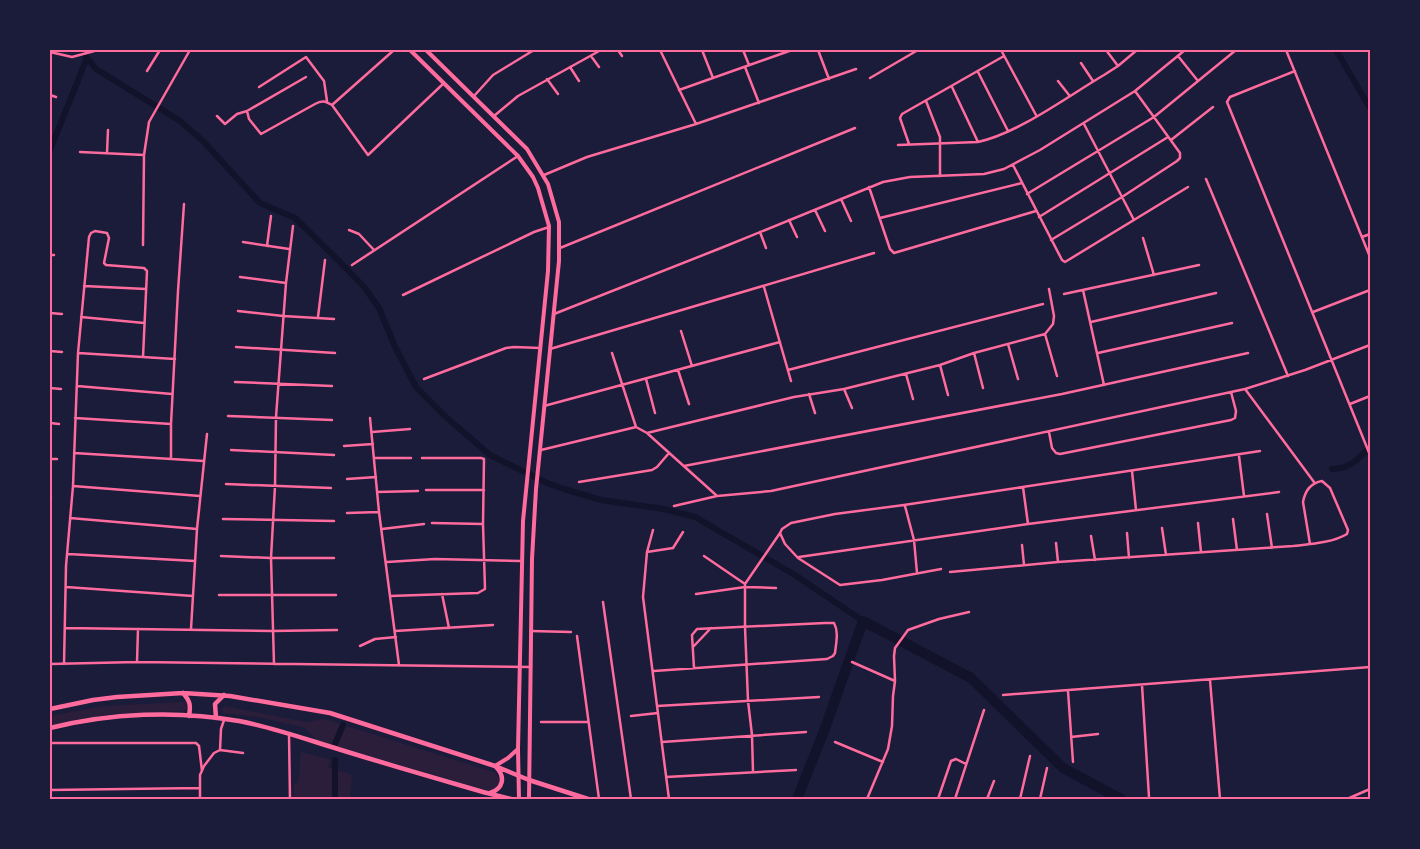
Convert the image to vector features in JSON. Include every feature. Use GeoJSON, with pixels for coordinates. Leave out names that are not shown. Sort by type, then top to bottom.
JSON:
{"type":"FeatureCollection","features":[{"type":"Feature","properties":{"kind":"main road"},"geometry":{"type":"LineString","coordinates":[[410,50],[518,156],[538,188],[550,226],[540,348],[525,485],[521,561],[519,799]]}},
{"type":"Feature","properties":{"kind":"main road"},"geometry":{"type":"LineString","coordinates":[[426,50],[527,149],[544,175],[557,212],[560,248],[536,489],[532,559],[529,799]]}},
{"type":"Feature","properties":{"kind":"main road"},"geometry":{"type":"LineString","coordinates":[[50,709],[101,698],[183,693],[224,695],[330,713],[495,766],[529,780],[588,799]]}},
{"type":"Feature","properties":{"kind":"main road"},"geometry":{"type":"LineString","coordinates":[[183,693],[191,706],[189,716]]}},
{"type":"Feature","properties":{"kind":"main road"},"geometry":{"type":"LineString","coordinates":[[216,718],[215,704],[224,695]]}},
{"type":"Feature","properties":{"kind":"main road"},"geometry":{"type":"LineString","coordinates":[[50,728],[93,719],[127,716],[189,716],[241,721],[511,799]]}},
{"type":"Feature","properties":{"kind":"main road"},"geometry":{"type":"LineString","coordinates":[[495,766],[518,749]]}},
{"type":"Feature","properties":{"kind":"main road"},"geometry":{"type":"LineString","coordinates":[[484,792],[492,793],[498,790],[502,783],[502,776],[495,766]]}},
{"type":"Feature","properties":{"kind":"main road"},"geometry":{"type":"LineString","coordinates":[[484,792],[494,799]]}},
{"type":"Feature","properties":{"kind":"street"},"geometry":{"type":"LineString","coordinates":[[50,52],[72,57],[97,50]]}},
{"type":"Feature","properties":{"kind":"street"},"geometry":{"type":"LineString","coordinates":[[148,71],[160,50]]}},
{"type":"Feature","properties":{"kind":"street"},"geometry":{"type":"LineString","coordinates":[[143,245],[144,155],[148,122],[190,50]]}},
{"type":"Feature","properties":{"kind":"street"},"geometry":{"type":"LineString","coordinates":[[332,105],[394,50]]}},
{"type":"Feature","properties":{"kind":"street"},"geometry":{"type":"LineString","coordinates":[[474,96],[493,75],[534,50]]}},
{"type":"Feature","properties":{"kind":"street"},"geometry":{"type":"LineString","coordinates":[[494,116],[518,96],[601,50]]}},
{"type":"Feature","properties":{"kind":"street"},"geometry":{"type":"LineString","coordinates":[[618,50],[622,56]]}},
{"type":"Feature","properties":{"kind":"street"},"geometry":{"type":"LineString","coordinates":[[702,50],[713,78]]}},
{"type":"Feature","properties":{"kind":"street"},"geometry":{"type":"LineString","coordinates":[[743,50],[749,65]]}},
{"type":"Feature","properties":{"kind":"street"},"geometry":{"type":"LineString","coordinates":[[679,90],[792,50]]}},
{"type":"Feature","properties":{"kind":"street"},"geometry":{"type":"LineString","coordinates":[[818,50],[829,79]]}},
{"type":"Feature","properties":{"kind":"street"},"geometry":{"type":"LineString","coordinates":[[910,50],[912,54]]}},
{"type":"Feature","properties":{"kind":"street"},"geometry":{"type":"LineString","coordinates":[[870,78],[918,50]]}},
{"type":"Feature","properties":{"kind":"street"},"geometry":{"type":"LineString","coordinates":[[1001,50],[1036,115]]}},
{"type":"Feature","properties":{"kind":"street"},"geometry":{"type":"LineString","coordinates":[[1106,50],[1118,66]]}},
{"type":"Feature","properties":{"kind":"street"},"geometry":{"type":"LineString","coordinates":[[898,145],[978,142],[1008,131],[1118,66],[1137,50]]}},
{"type":"Feature","properties":{"kind":"street"},"geometry":{"type":"LineString","coordinates":[[554,314],[891,179],[984,174],[1012,165],[1084,124],[1135,91],[1185,50]]}},
{"type":"Feature","properties":{"kind":"street"},"geometry":{"type":"LineString","coordinates":[[1027,194],[1154,117],[1236,50]]}},
{"type":"Feature","properties":{"kind":"street"},"geometry":{"type":"LineString","coordinates":[[1286,50],[1370,257]]}},
{"type":"Feature","properties":{"kind":"street"},"geometry":{"type":"LineString","coordinates":[[661,52],[696,124]]}},
{"type":"Feature","properties":{"kind":"street"},"geometry":{"type":"LineString","coordinates":[[590,56],[599,67]]}},
{"type":"Feature","properties":{"kind":"street"},"geometry":{"type":"LineString","coordinates":[[909,144],[900,116],[1004,56]]}},
{"type":"Feature","properties":{"kind":"street"},"geometry":{"type":"LineString","coordinates":[[1178,56],[1198,81]]}},
{"type":"Feature","properties":{"kind":"street"},"geometry":{"type":"LineString","coordinates":[[260,87],[306,57],[324,81],[326,101]]}},
{"type":"Feature","properties":{"kind":"street"},"geometry":{"type":"LineString","coordinates":[[1081,63],[1093,81]]}},
{"type":"Feature","properties":{"kind":"street"},"geometry":{"type":"LineString","coordinates":[[570,67],[578,82]]}},
{"type":"Feature","properties":{"kind":"street"},"geometry":{"type":"LineString","coordinates":[[745,67],[759,103]]}},
{"type":"Feature","properties":{"kind":"street"},"geometry":{"type":"LineString","coordinates":[[544,175],[587,158],[696,124],[856,69]]}},
{"type":"Feature","properties":{"kind":"street"},"geometry":{"type":"LineString","coordinates":[[1295,71],[1230,96],[1228,102],[1370,455]]}},
{"type":"Feature","properties":{"kind":"street"},"geometry":{"type":"LineString","coordinates":[[978,72],[1008,131]]}},
{"type":"Feature","properties":{"kind":"street"},"geometry":{"type":"LineString","coordinates":[[217,116],[225,124],[238,114],[248,111],[306,77]]}},
{"type":"Feature","properties":{"kind":"street"},"geometry":{"type":"LineString","coordinates":[[548,79],[558,94]]}},
{"type":"Feature","properties":{"kind":"street"},"geometry":{"type":"LineString","coordinates":[[1058,81],[1069,95]]}},
{"type":"Feature","properties":{"kind":"street"},"geometry":{"type":"LineString","coordinates":[[248,111],[249,119],[261,134],[315,104],[326,101],[332,105],[368,155],[444,83]]}},
{"type":"Feature","properties":{"kind":"street"},"geometry":{"type":"LineString","coordinates":[[952,86],[978,142]]}},
{"type":"Feature","properties":{"kind":"street"},"geometry":{"type":"LineString","coordinates":[[1051,240],[1122,198],[1179,160],[1180,153],[1135,91]]}},
{"type":"Feature","properties":{"kind":"street"},"geometry":{"type":"LineString","coordinates":[[50,95],[56,97]]}},
{"type":"Feature","properties":{"kind":"street"},"geometry":{"type":"LineString","coordinates":[[926,101],[941,143],[940,176]]}},
{"type":"Feature","properties":{"kind":"street"},"geometry":{"type":"LineString","coordinates":[[1171,141],[1213,107]]}},
{"type":"Feature","properties":{"kind":"street"},"geometry":{"type":"LineString","coordinates":[[1084,124],[1134,220]]}},
{"type":"Feature","properties":{"kind":"street"},"geometry":{"type":"LineString","coordinates":[[560,248],[855,128]]}},
{"type":"Feature","properties":{"kind":"street"},"geometry":{"type":"LineString","coordinates":[[107,153],[108,130]]}},
{"type":"Feature","properties":{"kind":"street"},"geometry":{"type":"LineString","coordinates":[[1039,217],[1168,136]]}},
{"type":"Feature","properties":{"kind":"street"},"geometry":{"type":"LineString","coordinates":[[80,152],[144,155]]}},
{"type":"Feature","properties":{"kind":"street"},"geometry":{"type":"LineString","coordinates":[[352,265],[518,156]]}},
{"type":"Feature","properties":{"kind":"street"},"geometry":{"type":"LineString","coordinates":[[1012,165],[1062,260],[1067,262],[1188,187]]}},
{"type":"Feature","properties":{"kind":"street"},"geometry":{"type":"LineString","coordinates":[[1206,179],[1288,376]]}},
{"type":"Feature","properties":{"kind":"street"},"geometry":{"type":"LineString","coordinates":[[880,218],[1022,183]]}},
{"type":"Feature","properties":{"kind":"street"},"geometry":{"type":"LineString","coordinates":[[870,187],[890,249],[894,254],[1036,211]]}},
{"type":"Feature","properties":{"kind":"street"},"geometry":{"type":"LineString","coordinates":[[842,199],[851,221]]}},
{"type":"Feature","properties":{"kind":"street"},"geometry":{"type":"LineString","coordinates":[[171,459],[171,424],[184,204]]}},
{"type":"Feature","properties":{"kind":"street"},"geometry":{"type":"LineString","coordinates":[[815,210],[825,231]]}},
{"type":"Feature","properties":{"kind":"street"},"geometry":{"type":"LineString","coordinates":[[267,246],[271,216]]}},
{"type":"Feature","properties":{"kind":"street"},"geometry":{"type":"LineString","coordinates":[[789,220],[797,237]]}},
{"type":"Feature","properties":{"kind":"street"},"geometry":{"type":"LineString","coordinates":[[274,664],[271,558],[276,417],[283,316],[293,226]]}},
{"type":"Feature","properties":{"kind":"street"},"geometry":{"type":"LineString","coordinates":[[403,295],[550,226]]}},
{"type":"Feature","properties":{"kind":"street"},"geometry":{"type":"LineString","coordinates":[[349,230],[360,234],[374,250]]}},
{"type":"Feature","properties":{"kind":"street"},"geometry":{"type":"LineString","coordinates":[[64,664],[64,628],[73,486],[78,353],[89,237],[95,231],[107,233],[104,263],[106,265],[144,268],[147,271],[143,357]]}},
{"type":"Feature","properties":{"kind":"street"},"geometry":{"type":"LineString","coordinates":[[760,232],[766,248]]}},
{"type":"Feature","properties":{"kind":"street"},"geometry":{"type":"LineString","coordinates":[[1362,237],[1370,234]]}},
{"type":"Feature","properties":{"kind":"street"},"geometry":{"type":"LineString","coordinates":[[1143,238],[1154,275]]}},
{"type":"Feature","properties":{"kind":"street"},"geometry":{"type":"LineString","coordinates":[[243,242],[289,250]]}},
{"type":"Feature","properties":{"kind":"street"},"geometry":{"type":"LineString","coordinates":[[550,350],[874,254]]}},
{"type":"Feature","properties":{"kind":"street"},"geometry":{"type":"LineString","coordinates":[[318,317],[324,260]]}},
{"type":"Feature","properties":{"kind":"street"},"geometry":{"type":"LineString","coordinates":[[1064,294],[1199,265]]}},
{"type":"Feature","properties":{"kind":"street"},"geometry":{"type":"LineString","coordinates":[[240,277],[286,283]]}},
{"type":"Feature","properties":{"kind":"street"},"geometry":{"type":"LineString","coordinates":[[84,286],[146,289]]}},
{"type":"Feature","properties":{"kind":"street"},"geometry":{"type":"LineString","coordinates":[[764,287],[791,381]]}},
{"type":"Feature","properties":{"kind":"street"},"geometry":{"type":"LineString","coordinates":[[647,434],[809,394],[844,389],[906,374],[1045,334],[1053,324],[1054,316],[1049,289]]}},
{"type":"Feature","properties":{"kind":"street"},"geometry":{"type":"LineString","coordinates":[[1083,290],[1104,385]]}},
{"type":"Feature","properties":{"kind":"street"},"geometry":{"type":"LineString","coordinates":[[1313,312],[1370,290]]}},
{"type":"Feature","properties":{"kind":"street"},"geometry":{"type":"LineString","coordinates":[[1091,322],[1216,293]]}},
{"type":"Feature","properties":{"kind":"street"},"geometry":{"type":"LineString","coordinates":[[788,370],[1043,304]]}},
{"type":"Feature","properties":{"kind":"street"},"geometry":{"type":"LineString","coordinates":[[238,311],[334,319]]}},
{"type":"Feature","properties":{"kind":"street"},"geometry":{"type":"LineString","coordinates":[[50,313],[62,314]]}},
{"type":"Feature","properties":{"kind":"street"},"geometry":{"type":"LineString","coordinates":[[81,318],[145,323]]}},
{"type":"Feature","properties":{"kind":"street"},"geometry":{"type":"LineString","coordinates":[[1098,353],[1232,323]]}},
{"type":"Feature","properties":{"kind":"street"},"geometry":{"type":"LineString","coordinates":[[681,331],[692,366]]}},
{"type":"Feature","properties":{"kind":"street"},"geometry":{"type":"LineString","coordinates":[[1045,334],[1057,376]]}},
{"type":"Feature","properties":{"kind":"street"},"geometry":{"type":"LineString","coordinates":[[544,406],[780,342]]}},
{"type":"Feature","properties":{"kind":"street"},"geometry":{"type":"LineString","coordinates":[[1008,344],[1018,379]]}},
{"type":"Feature","properties":{"kind":"street"},"geometry":{"type":"LineString","coordinates":[[674,506],[717,496],[771,491],[1245,389],[1332,361],[1370,345]]}},
{"type":"Feature","properties":{"kind":"street"},"geometry":{"type":"LineString","coordinates":[[236,346],[335,353]]}},
{"type":"Feature","properties":{"kind":"street"},"geometry":{"type":"LineString","coordinates":[[424,380],[506,348],[540,348]]}},
{"type":"Feature","properties":{"kind":"street"},"geometry":{"type":"LineString","coordinates":[[50,351],[62,352]]}},
{"type":"Feature","properties":{"kind":"street"},"geometry":{"type":"LineString","coordinates":[[78,353],[175,359]]}},
{"type":"Feature","properties":{"kind":"street"},"geometry":{"type":"LineString","coordinates":[[612,353],[636,427],[647,434],[717,496]]}},
{"type":"Feature","properties":{"kind":"street"},"geometry":{"type":"LineString","coordinates":[[974,353],[983,388]]}},
{"type":"Feature","properties":{"kind":"street"},"geometry":{"type":"LineString","coordinates":[[684,466],[822,441],[1104,385],[1248,353]]}},
{"type":"Feature","properties":{"kind":"street"},"geometry":{"type":"LineString","coordinates":[[940,365],[948,395]]}},
{"type":"Feature","properties":{"kind":"street"},"geometry":{"type":"LineString","coordinates":[[678,370],[689,404]]}},
{"type":"Feature","properties":{"kind":"street"},"geometry":{"type":"LineString","coordinates":[[906,374],[913,399]]}},
{"type":"Feature","properties":{"kind":"street"},"geometry":{"type":"LineString","coordinates":[[646,378],[655,413]]}},
{"type":"Feature","properties":{"kind":"street"},"geometry":{"type":"LineString","coordinates":[[235,382],[332,386]]}},
{"type":"Feature","properties":{"kind":"street"},"geometry":{"type":"LineString","coordinates":[[77,386],[173,394]]}},
{"type":"Feature","properties":{"kind":"street"},"geometry":{"type":"LineString","coordinates":[[50,388],[61,389]]}},
{"type":"Feature","properties":{"kind":"street"},"geometry":{"type":"LineString","coordinates":[[844,389],[852,408]]}},
{"type":"Feature","properties":{"kind":"street"},"geometry":{"type":"LineString","coordinates":[[1245,389],[1314,483]]}},
{"type":"Feature","properties":{"kind":"street"},"geometry":{"type":"LineString","coordinates":[[1049,432],[1052,448],[1056,453],[1060,454],[1231,420],[1235,418],[1236,411],[1231,392]]}},
{"type":"Feature","properties":{"kind":"street"},"geometry":{"type":"LineString","coordinates":[[809,394],[815,413]]}},
{"type":"Feature","properties":{"kind":"street"},"geometry":{"type":"LineString","coordinates":[[1350,404],[1370,396]]}},
{"type":"Feature","properties":{"kind":"street"},"geometry":{"type":"LineString","coordinates":[[228,416],[332,420]]}},
{"type":"Feature","properties":{"kind":"street"},"geometry":{"type":"LineString","coordinates":[[75,418],[171,424]]}},
{"type":"Feature","properties":{"kind":"street"},"geometry":{"type":"LineString","coordinates":[[370,418],[379,512],[399,665]]}},
{"type":"Feature","properties":{"kind":"street"},"geometry":{"type":"LineString","coordinates":[[50,424],[59,424]]}},
{"type":"Feature","properties":{"kind":"street"},"geometry":{"type":"LineString","coordinates":[[541,450],[636,427]]}},
{"type":"Feature","properties":{"kind":"street"},"geometry":{"type":"LineString","coordinates":[[372,432],[410,429]]}},
{"type":"Feature","properties":{"kind":"street"},"geometry":{"type":"LineString","coordinates":[[191,629],[197,529],[207,434]]}},
{"type":"Feature","properties":{"kind":"street"},"geometry":{"type":"LineString","coordinates":[[344,446],[373,444]]}},
{"type":"Feature","properties":{"kind":"street"},"geometry":{"type":"LineString","coordinates":[[232,450],[334,455]]}},
{"type":"Feature","properties":{"kind":"street"},"geometry":{"type":"LineString","coordinates":[[752,772],[752,735],[748,701],[745,627],[745,585],[782,529],[791,523],[835,514],[1260,451]]}},
{"type":"Feature","properties":{"kind":"street"},"geometry":{"type":"LineString","coordinates":[[74,453],[204,461]]}},
{"type":"Feature","properties":{"kind":"street"},"geometry":{"type":"LineString","coordinates":[[579,482],[652,470],[669,453]]}},
{"type":"Feature","properties":{"kind":"street"},"geometry":{"type":"LineString","coordinates":[[1239,455],[1244,496]]}},
{"type":"Feature","properties":{"kind":"street"},"geometry":{"type":"LineString","coordinates":[[375,458],[411,458]]}},
{"type":"Feature","properties":{"kind":"street"},"geometry":{"type":"LineString","coordinates":[[390,596],[478,593],[485,589],[483,524],[485,461],[481,458],[422,458]]}},
{"type":"Feature","properties":{"kind":"street"},"geometry":{"type":"LineString","coordinates":[[50,459],[57,459]]}},
{"type":"Feature","properties":{"kind":"street"},"geometry":{"type":"LineString","coordinates":[[1132,471],[1136,510]]}},
{"type":"Feature","properties":{"kind":"street"},"geometry":{"type":"LineString","coordinates":[[347,479],[376,477]]}},
{"type":"Feature","properties":{"kind":"street"},"geometry":{"type":"LineString","coordinates":[[950,572],[1058,562],[1272,548],[1310,544],[1341,538],[1348,533],[1330,488],[1322,481],[1314,483],[1305,491],[1303,502],[1310,544]]}},
{"type":"Feature","properties":{"kind":"street"},"geometry":{"type":"LineString","coordinates":[[226,484],[331,488]]}},
{"type":"Feature","properties":{"kind":"street"},"geometry":{"type":"LineString","coordinates":[[73,486],[200,496]]}},
{"type":"Feature","properties":{"kind":"street"},"geometry":{"type":"LineString","coordinates":[[1023,487],[1028,524]]}},
{"type":"Feature","properties":{"kind":"street"},"geometry":{"type":"LineString","coordinates":[[426,490],[484,490]]}},
{"type":"Feature","properties":{"kind":"street"},"geometry":{"type":"LineString","coordinates":[[377,492],[418,491]]}},
{"type":"Feature","properties":{"kind":"street"},"geometry":{"type":"LineString","coordinates":[[798,558],[1028,524],[1279,492]]}},
{"type":"Feature","properties":{"kind":"street"},"geometry":{"type":"LineString","coordinates":[[904,505],[914,540],[917,573]]}},
{"type":"Feature","properties":{"kind":"street"},"geometry":{"type":"LineString","coordinates":[[347,513],[379,512]]}},
{"type":"Feature","properties":{"kind":"street"},"geometry":{"type":"LineString","coordinates":[[1268,514],[1272,548]]}},
{"type":"Feature","properties":{"kind":"street"},"geometry":{"type":"LineString","coordinates":[[70,518],[197,529]]}},
{"type":"Feature","properties":{"kind":"street"},"geometry":{"type":"LineString","coordinates":[[223,519],[334,521]]}},
{"type":"Feature","properties":{"kind":"street"},"geometry":{"type":"LineString","coordinates":[[1233,519],[1237,550]]}},
{"type":"Feature","properties":{"kind":"street"},"geometry":{"type":"LineString","coordinates":[[432,523],[483,524]]}},
{"type":"Feature","properties":{"kind":"street"},"geometry":{"type":"LineString","coordinates":[[1198,523],[1201,552]]}},
{"type":"Feature","properties":{"kind":"street"},"geometry":{"type":"LineString","coordinates":[[382,529],[424,524]]}},
{"type":"Feature","properties":{"kind":"street"},"geometry":{"type":"LineString","coordinates":[[1162,528],[1166,555]]}},
{"type":"Feature","properties":{"kind":"street"},"geometry":{"type":"LineString","coordinates":[[653,530],[647,552],[643,598],[654,671],[669,799]]}},
{"type":"Feature","properties":{"kind":"street"},"geometry":{"type":"LineString","coordinates":[[647,552],[673,548],[683,532]]}},
{"type":"Feature","properties":{"kind":"street"},"geometry":{"type":"LineString","coordinates":[[780,533],[785,544],[798,558],[840,585],[882,580],[941,569]]}},
{"type":"Feature","properties":{"kind":"street"},"geometry":{"type":"LineString","coordinates":[[1127,533],[1129,558]]}},
{"type":"Feature","properties":{"kind":"street"},"geometry":{"type":"LineString","coordinates":[[1091,536],[1094,560]]}},
{"type":"Feature","properties":{"kind":"street"},"geometry":{"type":"LineString","coordinates":[[1056,543],[1058,562]]}},
{"type":"Feature","properties":{"kind":"street"},"geometry":{"type":"LineString","coordinates":[[1022,545],[1024,565]]}},
{"type":"Feature","properties":{"kind":"street"},"geometry":{"type":"LineString","coordinates":[[68,554],[195,561]]}},
{"type":"Feature","properties":{"kind":"street"},"geometry":{"type":"LineString","coordinates":[[221,556],[334,558]]}},
{"type":"Feature","properties":{"kind":"street"},"geometry":{"type":"LineString","coordinates":[[704,556],[745,585]]}},
{"type":"Feature","properties":{"kind":"street"},"geometry":{"type":"LineString","coordinates":[[386,562],[435,559],[521,561]]}},
{"type":"Feature","properties":{"kind":"street"},"geometry":{"type":"LineString","coordinates":[[696,594],[745,585],[776,588]]}},
{"type":"Feature","properties":{"kind":"street"},"geometry":{"type":"LineString","coordinates":[[66,587],[193,596]]}},
{"type":"Feature","properties":{"kind":"street"},"geometry":{"type":"LineString","coordinates":[[442,594],[449,628]]}},
{"type":"Feature","properties":{"kind":"street"},"geometry":{"type":"LineString","coordinates":[[219,595],[336,595]]}},
{"type":"Feature","properties":{"kind":"street"},"geometry":{"type":"LineString","coordinates":[[603,602],[631,799]]}},
{"type":"Feature","properties":{"kind":"street"},"geometry":{"type":"LineString","coordinates":[[867,799],[888,749],[892,726],[895,648],[908,630],[939,619],[969,612]]}},
{"type":"Feature","properties":{"kind":"street"},"geometry":{"type":"LineString","coordinates":[[654,671],[830,659],[835,653],[837,631],[834,623],[697,629],[692,635],[694,668]]}},
{"type":"Feature","properties":{"kind":"street"},"geometry":{"type":"LineString","coordinates":[[395,630],[494,625]]}},
{"type":"Feature","properties":{"kind":"street"},"geometry":{"type":"LineString","coordinates":[[64,628],[337,630]]}},
{"type":"Feature","properties":{"kind":"street"},"geometry":{"type":"LineString","coordinates":[[137,662],[138,628]]}},
{"type":"Feature","properties":{"kind":"street"},"geometry":{"type":"LineString","coordinates":[[693,647],[711,628]]}},
{"type":"Feature","properties":{"kind":"street"},"geometry":{"type":"LineString","coordinates":[[531,631],[571,632]]}},
{"type":"Feature","properties":{"kind":"street"},"geometry":{"type":"LineString","coordinates":[[577,636],[587,722],[599,799]]}},
{"type":"Feature","properties":{"kind":"street"},"geometry":{"type":"LineString","coordinates":[[360,646],[375,639],[396,637]]}},
{"type":"Feature","properties":{"kind":"street"},"geometry":{"type":"LineString","coordinates":[[50,664],[137,662],[531,667]]}},
{"type":"Feature","properties":{"kind":"street"},"geometry":{"type":"LineString","coordinates":[[852,662],[895,681]]}},
{"type":"Feature","properties":{"kind":"street"},"geometry":{"type":"LineString","coordinates":[[1003,695],[1370,667]]}},
{"type":"Feature","properties":{"kind":"street"},"geometry":{"type":"LineString","coordinates":[[1210,680],[1220,799]]}},
{"type":"Feature","properties":{"kind":"street"},"geometry":{"type":"LineString","coordinates":[[1142,685],[1149,797]]}},
{"type":"Feature","properties":{"kind":"street"},"geometry":{"type":"LineString","coordinates":[[1068,691],[1073,762]]}},
{"type":"Feature","properties":{"kind":"street"},"geometry":{"type":"LineString","coordinates":[[657,706],[820,697]]}},
{"type":"Feature","properties":{"kind":"street"},"geometry":{"type":"LineString","coordinates":[[955,799],[984,710]]}},
{"type":"Feature","properties":{"kind":"street"},"geometry":{"type":"LineString","coordinates":[[631,716],[658,713]]}},
{"type":"Feature","properties":{"kind":"street"},"geometry":{"type":"LineString","coordinates":[[220,750],[221,729],[225,719]]}},
{"type":"Feature","properties":{"kind":"street"},"geometry":{"type":"LineString","coordinates":[[541,722],[587,722]]}},
{"type":"Feature","properties":{"kind":"street"},"geometry":{"type":"LineString","coordinates":[[662,742],[806,732]]}},
{"type":"Feature","properties":{"kind":"street"},"geometry":{"type":"LineString","coordinates":[[289,734],[290,799]]}},
{"type":"Feature","properties":{"kind":"street"},"geometry":{"type":"LineString","coordinates":[[1071,737],[1098,734]]}},
{"type":"Feature","properties":{"kind":"street"},"geometry":{"type":"LineString","coordinates":[[50,743],[196,742],[199,746],[202,771],[200,799]]}},
{"type":"Feature","properties":{"kind":"street"},"geometry":{"type":"LineString","coordinates":[[835,742],[883,762]]}},
{"type":"Feature","properties":{"kind":"street"},"geometry":{"type":"LineString","coordinates":[[202,771],[214,753],[220,750],[243,753]]}},
{"type":"Feature","properties":{"kind":"street"},"geometry":{"type":"LineString","coordinates":[[1020,799],[1030,756]]}},
{"type":"Feature","properties":{"kind":"street"},"geometry":{"type":"LineString","coordinates":[[938,799],[951,760],[956,759],[966,764]]}},
{"type":"Feature","properties":{"kind":"street"},"geometry":{"type":"LineString","coordinates":[[1040,799],[1046,768]]}},
{"type":"Feature","properties":{"kind":"street"},"geometry":{"type":"LineString","coordinates":[[666,777],[796,770]]}},
{"type":"Feature","properties":{"kind":"street"},"geometry":{"type":"LineString","coordinates":[[987,799],[994,781]]}},
{"type":"Feature","properties":{"kind":"street"},"geometry":{"type":"LineString","coordinates":[[50,790],[200,788]]}},
{"type":"Feature","properties":{"kind":"street"},"geometry":{"type":"LineString","coordinates":[[1348,799],[1370,789]]}},
{"type":"Feature","properties":{"kind":"shaded area"},"geometry":{"type":"Polygon","coordinates":[[[186,703],[187,708],[184,711],[110,714],[50,726],[50,716],[103,706],[186,703]]]}},
{"type":"Feature","properties":{"kind":"shaded area"},"geometry":{"type":"Polygon","coordinates":[[[224,706],[306,722],[325,719],[496,773],[500,780],[497,787],[490,791],[318,741],[305,728],[258,717],[223,713],[222,709],[224,706]]]}},
{"type":"Feature","properties":{"kind":"shaded area"},"geometry":{"type":"Polygon","coordinates":[[[301,752],[331,760],[328,767],[352,775],[350,799],[294,799],[294,784],[298,783],[301,752]]]}},
{"type":"Feature","properties":{"kind":"waterway"},"geometry":{"type":"LineString","coordinates":[[81,50],[96,69],[180,121],[202,140],[260,203],[295,218],[339,261],[365,288],[379,308],[395,347],[416,387],[447,418],[490,455],[547,483],[564,489],[601,500],[664,509],[695,517],[795,575],[863,621]]}},
{"type":"Feature","properties":{"kind":"waterway"},"geometry":{"type":"LineString","coordinates":[[1336,50],[1370,108]]}},
{"type":"Feature","properties":{"kind":"waterway"},"geometry":{"type":"LineString","coordinates":[[50,150],[87,58]]}},
{"type":"Feature","properties":{"kind":"waterway"},"geometry":{"type":"LineString","coordinates":[[1332,469],[1349,465],[1370,447]]}},
{"type":"Feature","properties":{"kind":"waterway"},"geometry":{"type":"LineString","coordinates":[[797,799],[824,731],[863,621],[971,678],[1063,768],[1121,799]]}},
{"type":"Feature","properties":{"kind":"waterway"},"geometry":{"type":"LineString","coordinates":[[335,744],[343,725]]}},
{"type":"Feature","properties":{"kind":"waterway"},"geometry":{"type":"LineString","coordinates":[[335,760],[335,799]]}}]}
